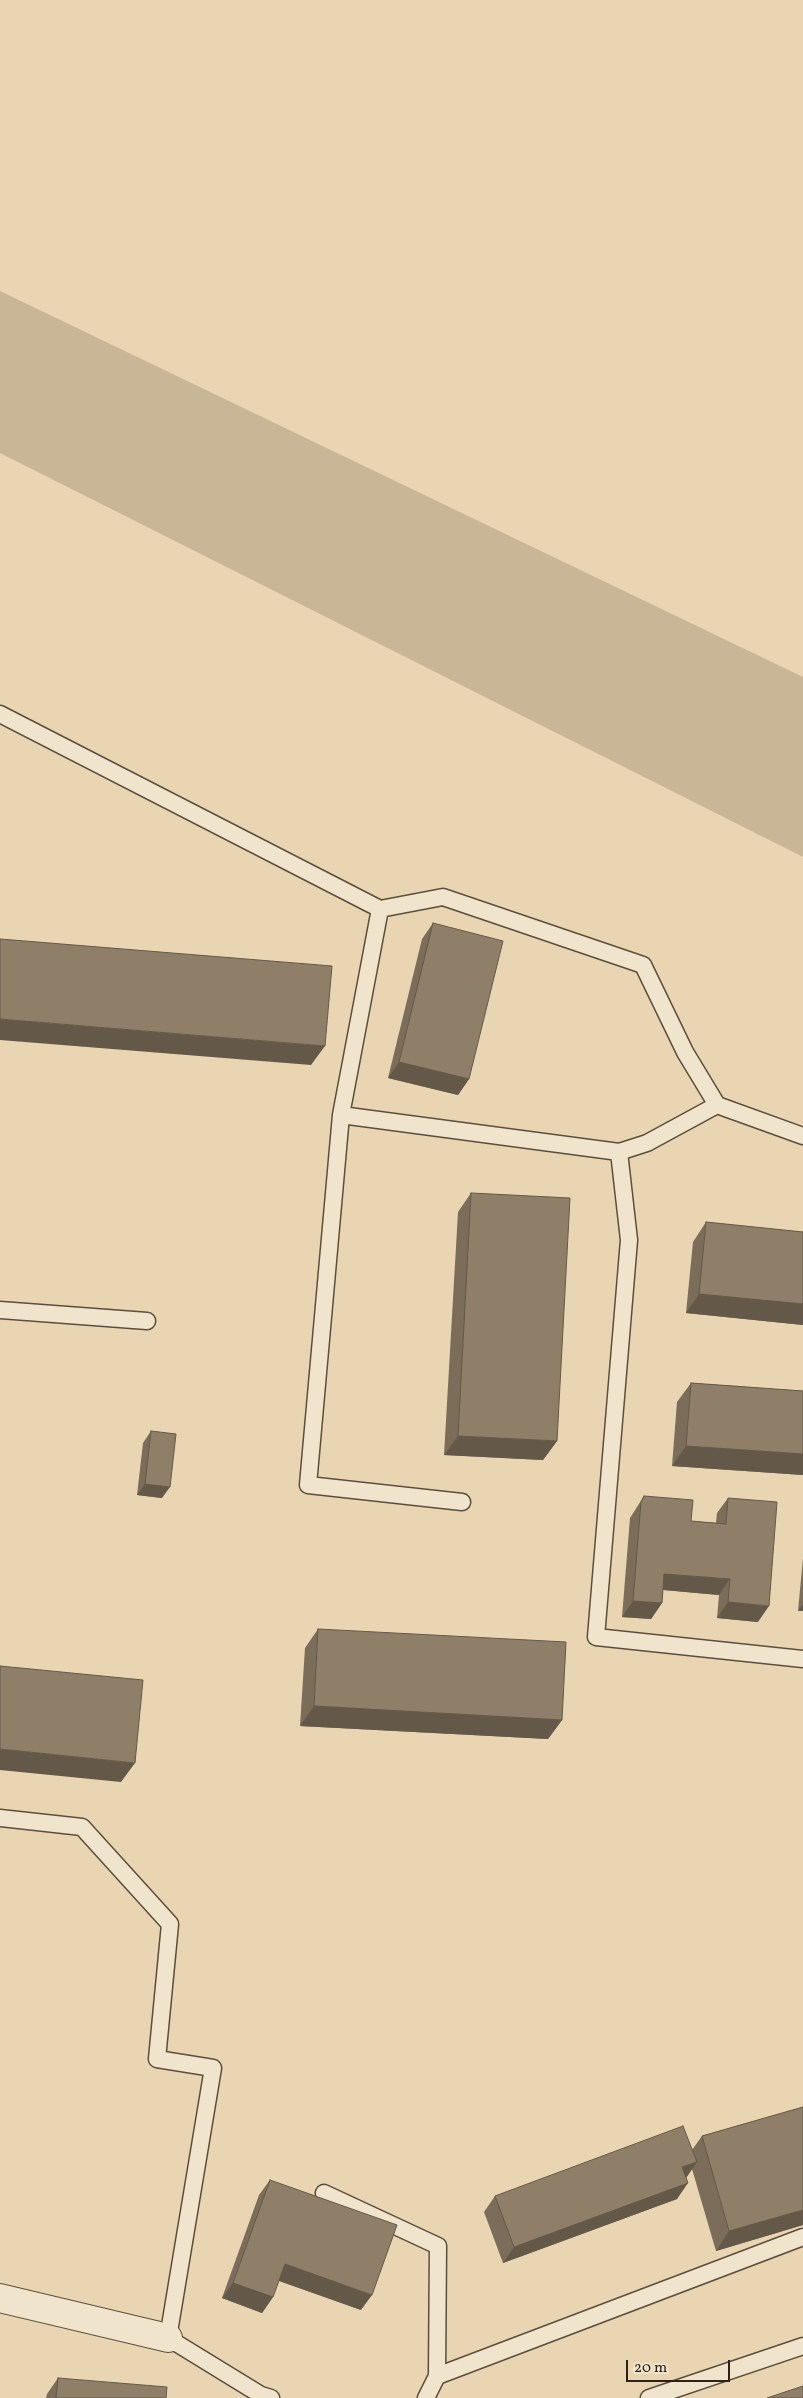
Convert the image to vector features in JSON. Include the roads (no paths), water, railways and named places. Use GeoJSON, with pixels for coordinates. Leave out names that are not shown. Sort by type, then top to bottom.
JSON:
{"type":"FeatureCollection","features":[{"type":"Feature","properties":{"kind":"street"},"geometry":{"type":"LineString","coordinates":[[0,2298],[168,2338]]}},
{"type":"Feature","properties":{"kind":"lane"},"geometry":{"type":"LineString","coordinates":[[0,714],[380,909],[443,897],[643,965],[685,1052],[717,1105],[803,1136]]}},
{"type":"Feature","properties":{"kind":"lane"},"geometry":{"type":"LineString","coordinates":[[380,909],[341,1115],[308,1485],[462,1502]]}},
{"type":"Feature","properties":{"kind":"lane"},"geometry":{"type":"LineString","coordinates":[[341,1115],[619,1152],[647,1143],[717,1105]]}},
{"type":"Feature","properties":{"kind":"lane"},"geometry":{"type":"LineString","coordinates":[[619,1152],[629,1240],[596,1637],[803,1659]]}},
{"type":"Feature","properties":{"kind":"lane"},"geometry":{"type":"LineString","coordinates":[[0,1310],[148,1321]]}},
{"type":"Feature","properties":{"kind":"lane"},"geometry":{"type":"LineString","coordinates":[[0,1818],[82,1827],[170,1924],[156,2059],[212,2068],[168,2338],[261,2395],[271,2398]]}},
{"type":"Feature","properties":{"kind":"lane"},"geometry":{"type":"LineString","coordinates":[[324,2193],[438,2246],[437,2376],[426,2398]]}},
{"type":"Feature","properties":{"kind":"lane"},"geometry":{"type":"LineString","coordinates":[[437,2376],[803,2237]]}},
{"type":"Feature","properties":{"kind":"lane"},"geometry":{"type":"LineString","coordinates":[[649,2398],[803,2346]]}}]}
